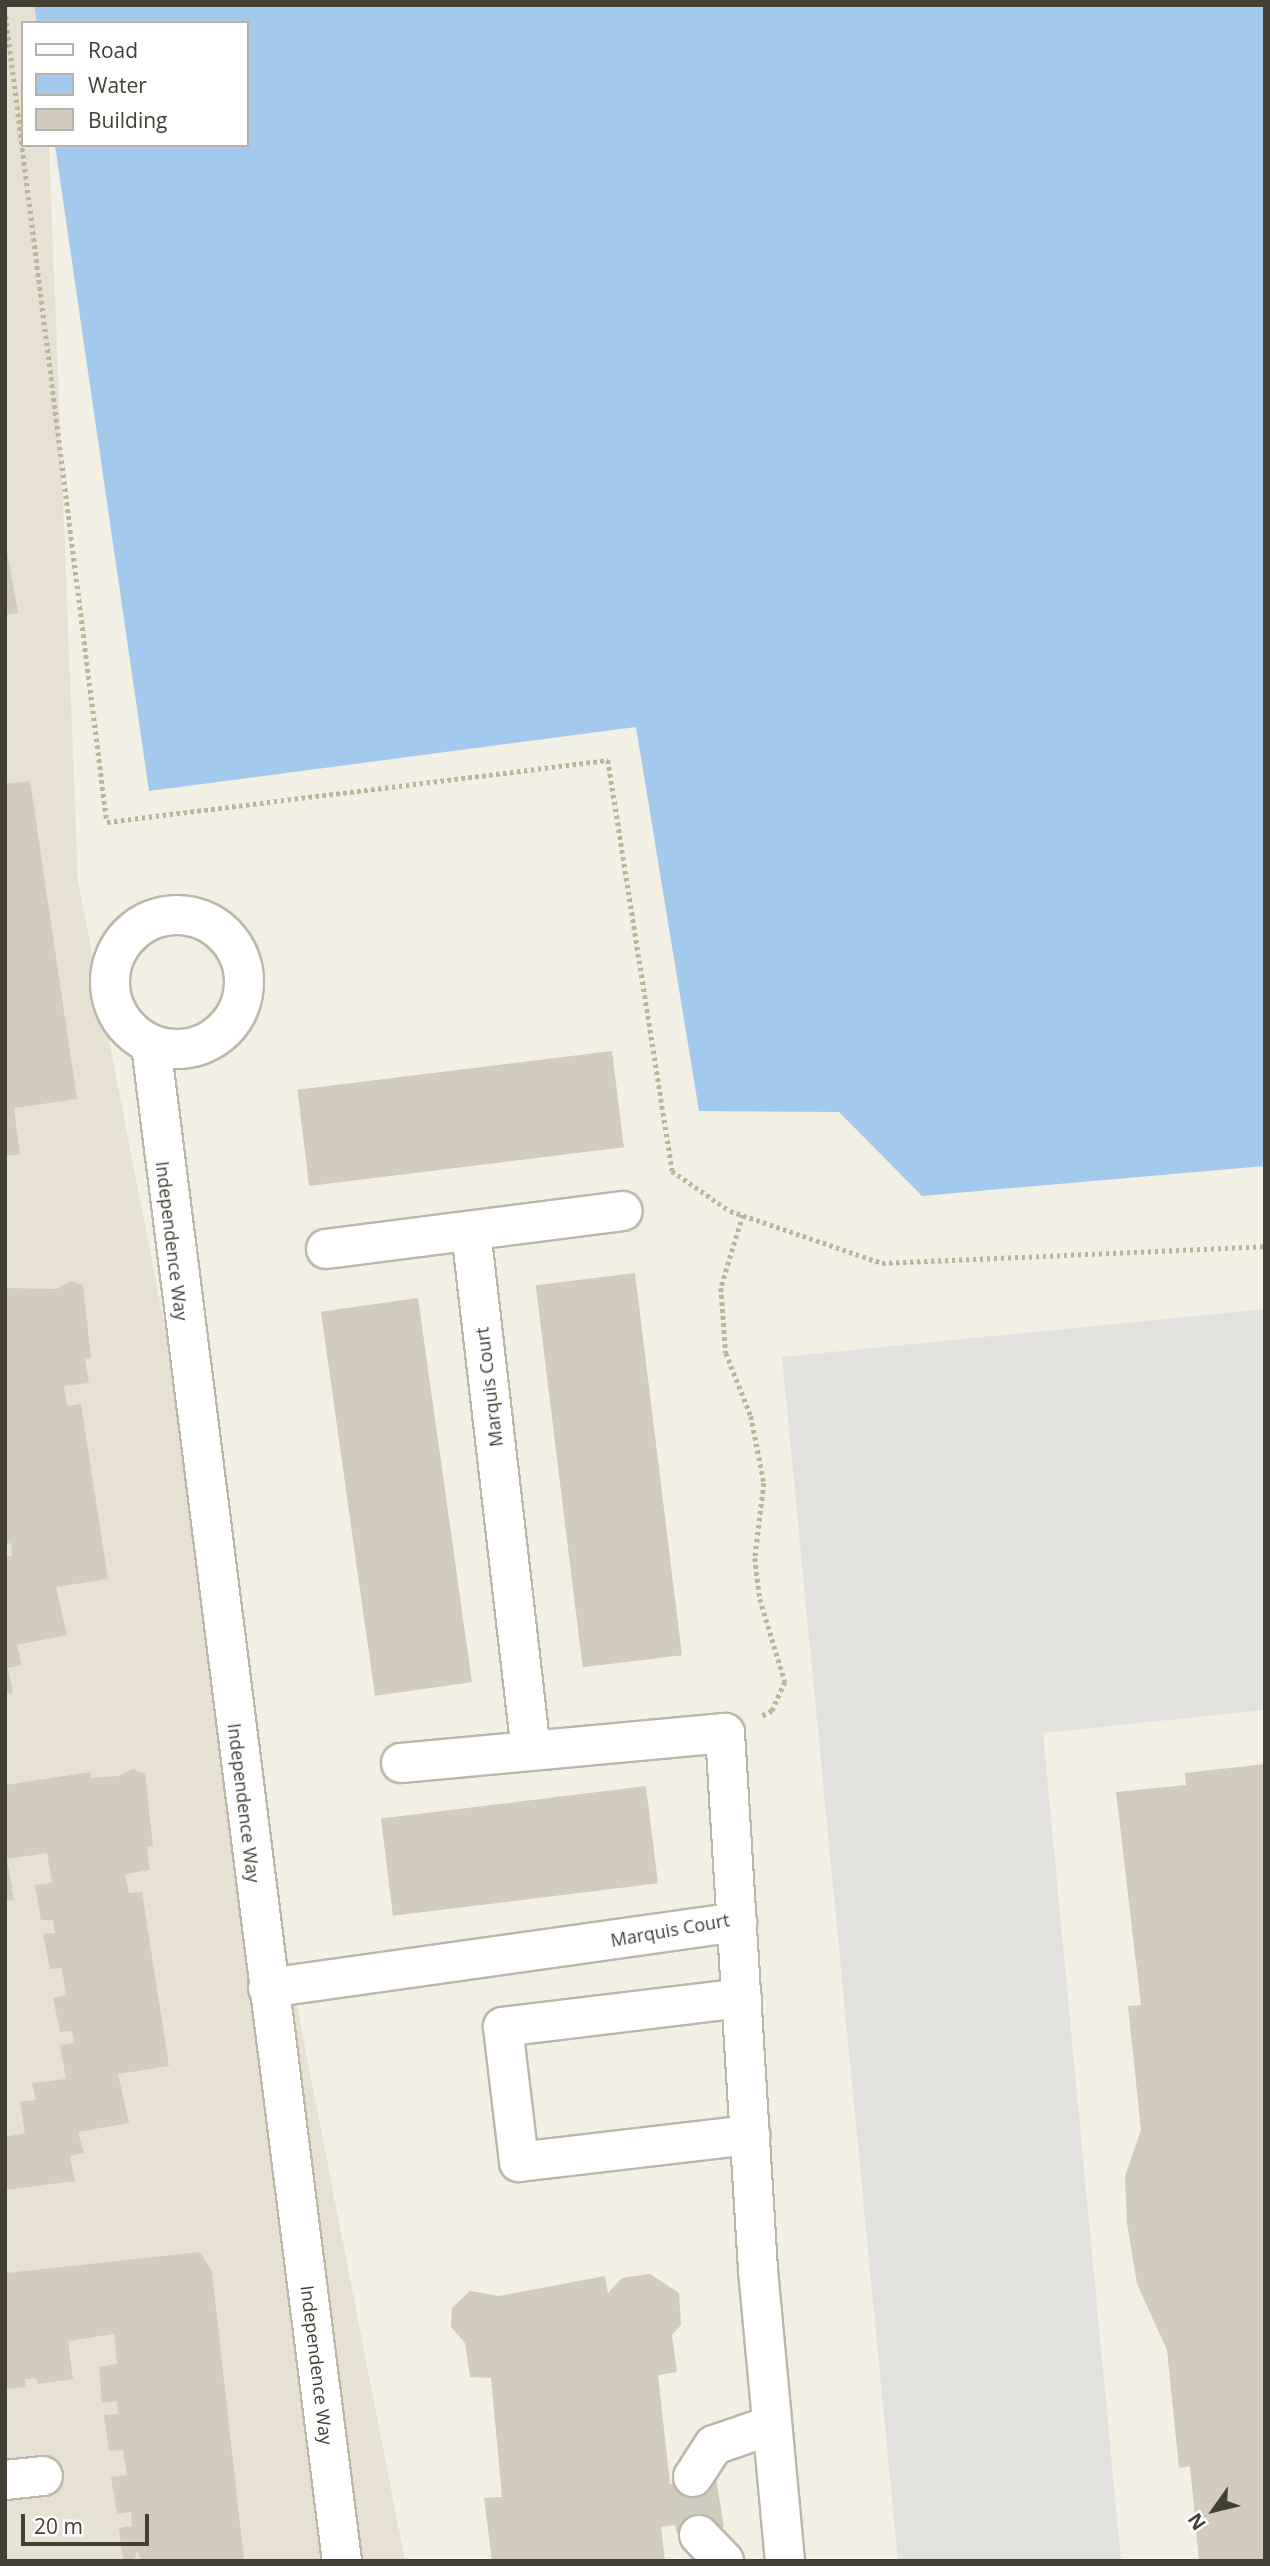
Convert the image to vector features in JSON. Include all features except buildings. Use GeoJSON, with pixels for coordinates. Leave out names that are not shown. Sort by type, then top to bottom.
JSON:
{"type":"FeatureCollection","features":[{"type":"Feature","properties":{"kind":"street","name":"Independence Way"},"geometry":{"type":"LineString","coordinates":[[151,1045],[342,2561]]}},
{"type":"Feature","properties":{"kind":"street"},"geometry":{"type":"LineString","coordinates":[[326,1249],[623,1211]]}},
{"type":"Feature","properties":{"kind":"street","name":"Marquis Court"},"geometry":{"type":"LineString","coordinates":[[471,1231],[531,1751]]}},
{"type":"Feature","properties":{"kind":"street","name":"Marquis Court"},"geometry":{"type":"LineString","coordinates":[[268,1988],[737,1922],[725,1733]]}},
{"type":"Feature","properties":{"kind":"street"},"geometry":{"type":"LineString","coordinates":[[401,1763],[725,1733]]}},
{"type":"Feature","properties":{"kind":"street"},"geometry":{"type":"LineString","coordinates":[[737,1922],[750,2134],[785,2561]]}},
{"type":"Feature","properties":{"kind":"street"},"geometry":{"type":"LineString","coordinates":[[742,1998],[503,2027],[519,2162],[750,2134]]}},
{"type":"Feature","properties":{"kind":"street"},"geometry":{"type":"LineString","coordinates":[[693,2477],[714,2445],[772,2426]]}},
{"type":"Feature","properties":{"kind":"street"},"geometry":{"type":"LineString","coordinates":[[5,2480],[43,2476]]}},
{"type":"Feature","properties":{"kind":"path"},"geometry":{"type":"LineString","coordinates":[[5,9],[21,136]]}},
{"type":"Feature","properties":{"kind":"path"},"geometry":{"type":"LineString","coordinates":[[22,147],[107,821],[607,760],[671,1171],[743,1215],[882,1264],[1265,1245]]}},
{"type":"Feature","properties":{"kind":"path"},"geometry":{"type":"LineString","coordinates":[[725,1733],[772,1710],[785,1682],[756,1571],[764,1483],[725,1340],[721,1288],[743,1215]]}},
{"type":"Feature","properties":{"kind":"shaded area"},"geometry":{"type":"Polygon","coordinates":[[[5,5],[43,5],[44,21],[21,21],[21,147],[49,147],[78,881],[405,2561],[5,2561],[5,5]]]}},
{"type":"Feature","properties":{"kind":"shaded area"},"geometry":{"type":"Polygon","coordinates":[[[1265,1309],[1265,1710],[1043,1733],[1121,2561],[898,2561],[782,1357],[1265,1309]]]}},
{"type":"Feature","properties":{"kind":"water"},"geometry":{"type":"Polygon","coordinates":[[[34,5],[1265,5],[1265,1166],[922,1196],[839,1112],[699,1111],[636,727],[149,791],[55,147],[248,147],[248,21],[37,21],[34,5]]]}},
{"type":"Feature","properties":{"kind":"tunnel"},"geometry":{"type":"LineString","coordinates":[[693,2477],[699,2535]]}}]}
